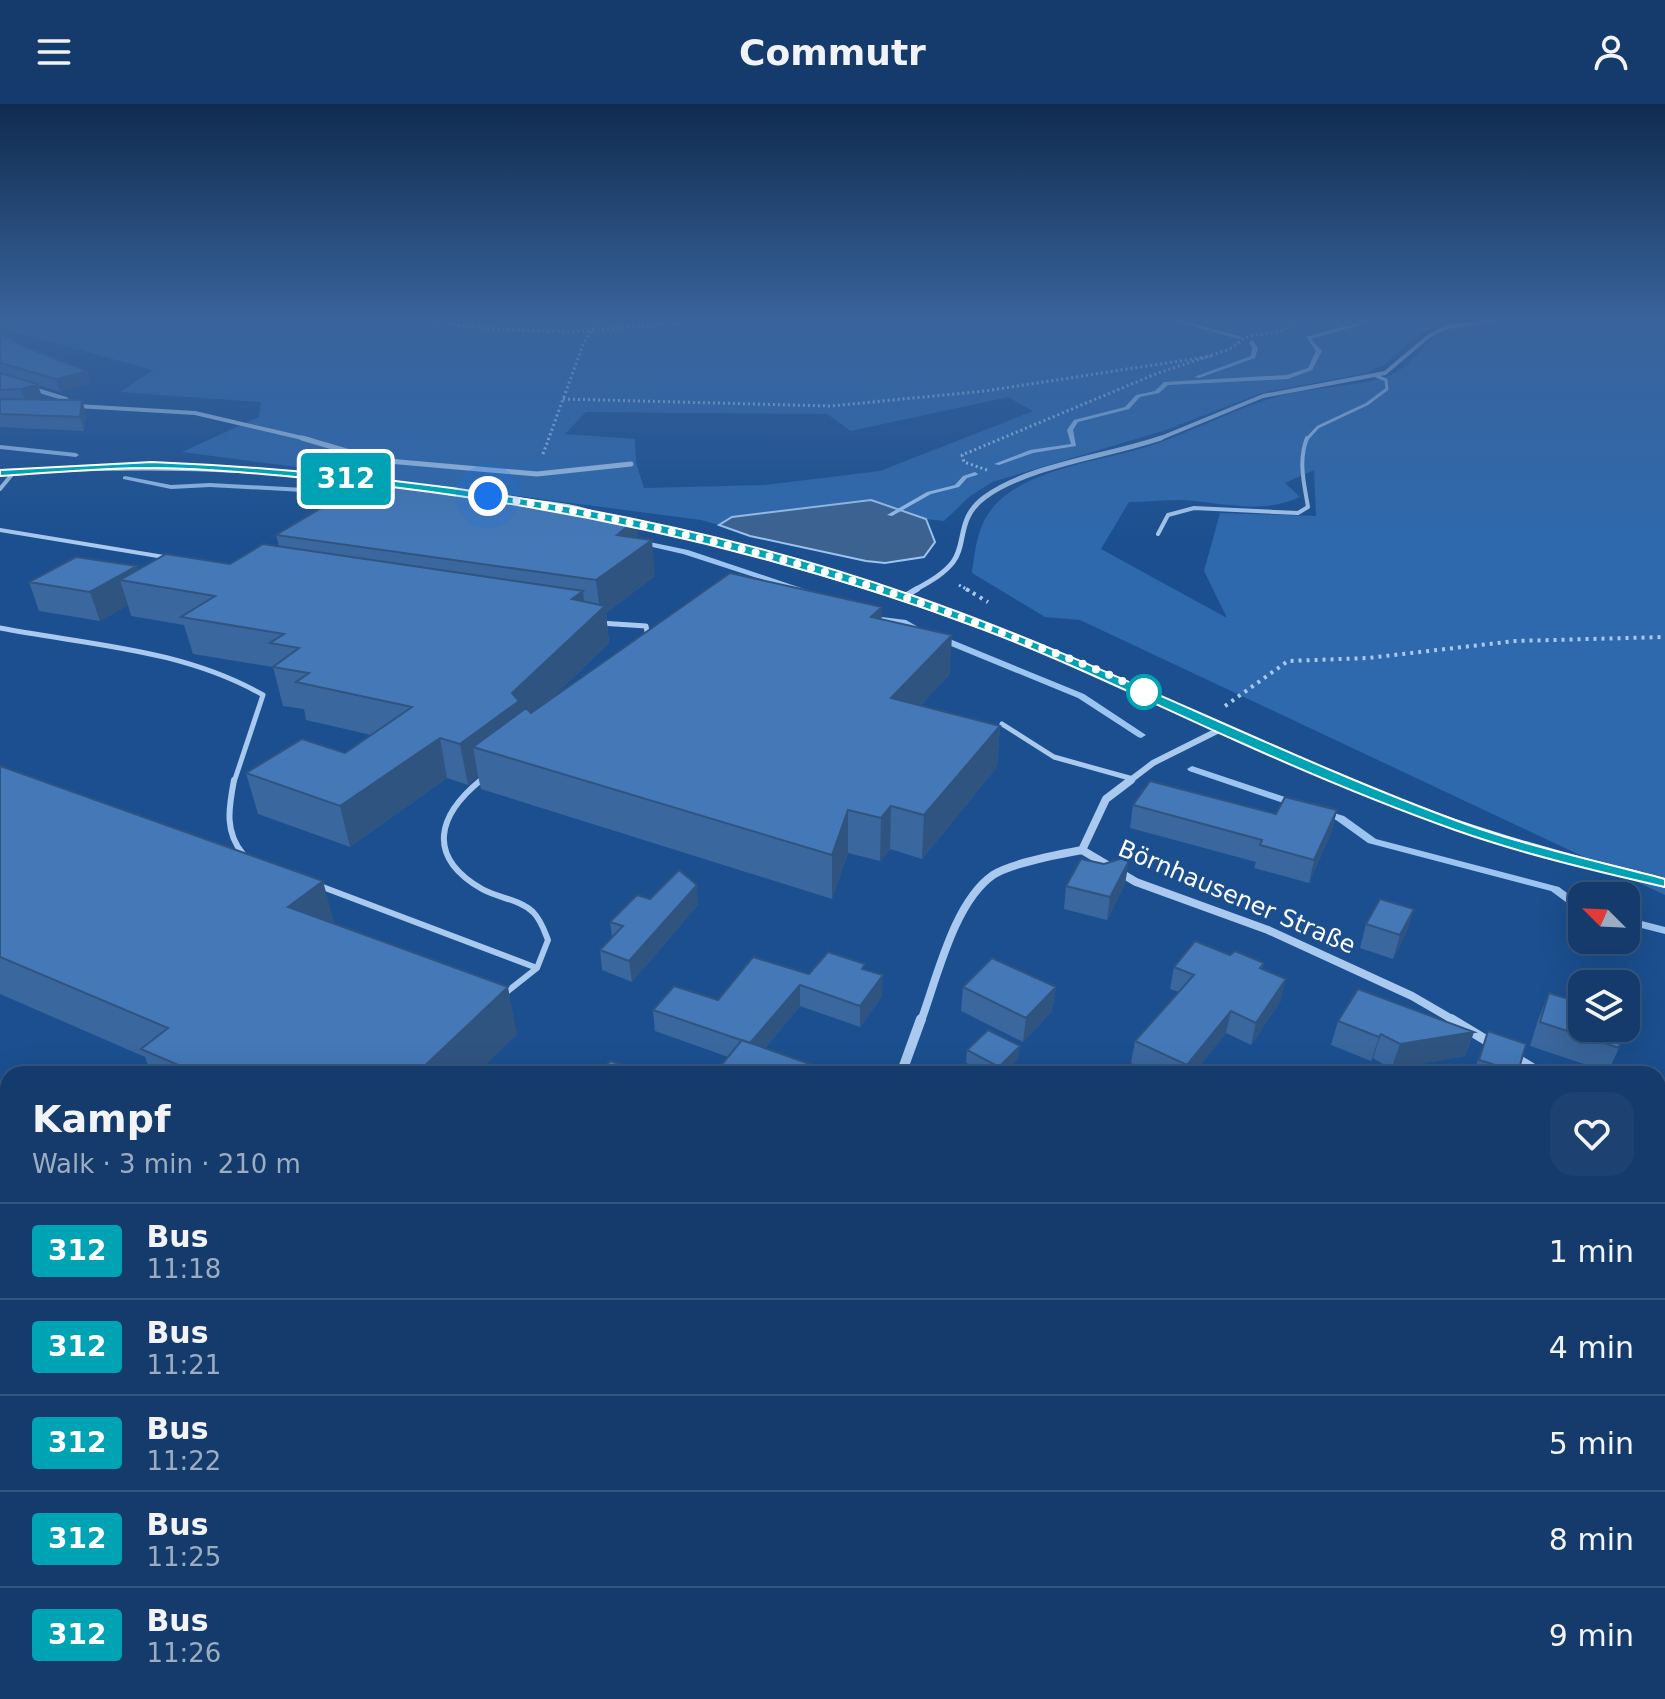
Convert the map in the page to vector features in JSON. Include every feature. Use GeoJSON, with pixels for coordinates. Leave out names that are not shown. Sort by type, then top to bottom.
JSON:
{"type":"FeatureCollection","features":[{"type":"Feature","properties":{"kind":"main road"},"geometry":{"type":"LineString","coordinates":[[0,473],[152,465],[215,468],[461,491],[681,532],[806,565],[905,596],[1074,661],[1243,739],[1460,827],[1576,862],[1665,883]]}},
{"type":"Feature","properties":{"kind":"street"},"geometry":{"type":"LineString","coordinates":[[45,392],[66,399],[73,406]]}},
{"type":"Feature","properties":{"kind":"street"},"geometry":{"type":"LineString","coordinates":[[905,596],[935,579],[955,560],[961,531],[971,511],[985,497],[1019,479],[1135,446],[1263,396],[1283,392]]}},
{"type":"Feature","properties":{"kind":"street"},"geometry":{"type":"LineString","coordinates":[[58,406],[195,413],[326,443],[377,460],[537,474],[631,464]]}},
{"type":"Feature","properties":{"kind":"street","name":"Börnhausener Straße"},"geometry":{"type":"LineString","coordinates":[[1221,729],[1153,763],[1106,799],[1082,850],[1136,882],[1268,930],[1412,996],[1529,1066]]}},
{"type":"Feature","properties":{"kind":"street"},"geometry":{"type":"LineString","coordinates":[[904,1066],[964,906],[994,874],[1047,857],[1082,850]]}},
{"type":"Feature","properties":{"kind":"lane"},"geometry":{"type":"LineString","coordinates":[[1158,534],[1168,515],[1194,508],[1298,513],[1308,507],[1300,460],[1302,442],[1322,422],[1376,399],[1382,392]]}},
{"type":"Feature","properties":{"kind":"lane"},"geometry":{"type":"LineString","coordinates":[[0,489],[14,472]]}},
{"type":"Feature","properties":{"kind":"lane"},"geometry":{"type":"LineString","coordinates":[[0,530],[177,559]]}},
{"type":"Feature","properties":{"kind":"lane"},"geometry":{"type":"LineString","coordinates":[[589,622],[646,626],[648,639]]}},
{"type":"Feature","properties":{"kind":"lane"},"geometry":{"type":"LineString","coordinates":[[0,628],[100,644],[182,662],[243,681],[263,695],[241,754],[227,831],[235,849],[254,861]]}},
{"type":"Feature","properties":{"kind":"lane"},"geometry":{"type":"LineString","coordinates":[[1002,724],[1054,757],[1133,779]]}},
{"type":"Feature","properties":{"kind":"lane"},"geometry":{"type":"LineString","coordinates":[[488,774],[456,802],[445,820],[444,847],[458,871],[483,889],[530,909],[538,916],[548,940],[537,968],[496,1001]]}},
{"type":"Feature","properties":{"kind":"lane"},"geometry":{"type":"LineString","coordinates":[[310,882],[537,968]]}},
{"type":"Feature","properties":{"kind":"path"},"geometry":{"type":"LineString","coordinates":[[537,474],[565,392]]}},
{"type":"Feature","properties":{"kind":"path"},"geometry":{"type":"LineString","coordinates":[[563,399],[831,406],[951,392]]}},
{"type":"Feature","properties":{"kind":"path"},"geometry":{"type":"LineString","coordinates":[[1019,479],[964,462],[962,455],[1112,392]]}},
{"type":"Feature","properties":{"kind":"path"},"geometry":{"type":"LineString","coordinates":[[1223,707],[1288,661],[1368,658],[1515,641],[1665,637]]}},
{"type":"Feature","properties":{"kind":"shaded area"},"geometry":{"type":"Polygon","coordinates":[[[126,392],[1264,392],[1166,430],[992,482],[969,497],[944,521],[926,519],[871,500],[732,517],[719,525],[701,520],[182,452],[259,417],[261,402],[126,392]],[[1008,397],[851,431],[827,414],[586,412],[565,434],[635,439],[636,463],[644,488],[765,485],[880,471],[1033,411],[1008,397]]]}},
{"type":"Feature","properties":{"kind":"shaded area"},"geometry":{"type":"Polygon","coordinates":[[[1295,392],[1665,392],[1665,895],[1080,620],[1045,617],[972,573],[986,517],[1006,495],[1046,474],[1159,443],[1236,411],[1295,392]],[[1314,470],[1285,483],[1300,497],[1271,505],[1241,506],[1180,500],[1129,502],[1101,549],[1227,618],[1204,571],[1220,513],[1316,516],[1314,470]]]}},
{"type":"Feature","properties":{"kind":"shaded area"},"geometry":{"type":"Polygon","coordinates":[[[871,500],[926,519],[935,542],[924,557],[885,563],[866,561],[750,536],[719,525],[732,517],[871,500]]]}},
{"type":"Feature","properties":{"kind":"building"},"geometry":{"type":"Polygon","coordinates":[[[0,399],[82,400],[80,417],[0,414],[0,399]]]}},
{"type":"Feature","properties":{"kind":"building"},"geometry":{"type":"Polygon","coordinates":[[[365,482],[636,519],[617,535],[652,540],[596,580],[276,535],[365,482]]]}},
{"type":"Feature","properties":{"kind":"building"},"geometry":{"type":"Polygon","coordinates":[[[263,544],[583,591],[572,599],[605,606],[512,693],[519,701],[460,744],[440,738],[340,806],[246,773],[302,739],[345,753],[412,707],[296,682],[309,673],[273,667],[299,648],[270,643],[284,634],[181,617],[215,596],[120,580],[166,554],[230,564],[263,544]]]}},
{"type":"Feature","properties":{"kind":"building"},"geometry":{"type":"Polygon","coordinates":[[[76,557],[137,566],[90,592],[29,582],[76,557]]]}},
{"type":"Feature","properties":{"kind":"building"},"geometry":{"type":"Polygon","coordinates":[[[730,573],[882,607],[871,617],[952,635],[891,698],[1000,726],[924,815],[891,806],[881,818],[848,810],[832,855],[473,747],[526,708],[531,713],[730,573]]]}},
{"type":"Feature","properties":{"kind":"building"},"geometry":{"type":"Polygon","coordinates":[[[0,766],[323,881],[288,907],[508,987],[424,1066],[180,1066],[141,1049],[168,1028],[0,957],[0,766]]]}},
{"type":"Feature","properties":{"kind":"building"},"geometry":{"type":"Polygon","coordinates":[[[1150,781],[1276,814],[1285,797],[1337,810],[1314,860],[1260,845],[1262,840],[1133,805],[1150,781]]]}},
{"type":"Feature","properties":{"kind":"building"},"geometry":{"type":"Polygon","coordinates":[[[1123,858],[1129,861],[1110,897],[1066,886],[1081,859],[1104,864],[1123,858]]]}},
{"type":"Feature","properties":{"kind":"building"},"geometry":{"type":"Polygon","coordinates":[[[679,870],[697,885],[629,961],[600,950],[623,926],[610,922],[637,895],[650,899],[679,870]]]}},
{"type":"Feature","properties":{"kind":"building"},"geometry":{"type":"Polygon","coordinates":[[[1380,899],[1414,909],[1400,935],[1366,924],[1380,899]]]}},
{"type":"Feature","properties":{"kind":"building"},"geometry":{"type":"Polygon","coordinates":[[[1195,941],[1230,955],[1235,951],[1264,963],[1260,968],[1286,979],[1256,1023],[1231,1011],[1187,1065],[1135,1041],[1194,975],[1174,967],[1195,941]]]}},
{"type":"Feature","properties":{"kind":"building"},"geometry":{"type":"Polygon","coordinates":[[[828,952],[865,964],[862,969],[883,975],[860,1006],[800,985],[750,1043],[653,1010],[674,986],[718,1000],[753,957],[809,974],[828,952]]]}},
{"type":"Feature","properties":{"kind":"building"},"geometry":{"type":"Polygon","coordinates":[[[992,958],[1056,987],[1026,1018],[963,987],[992,958]]]}},
{"type":"Feature","properties":{"kind":"building"},"geometry":{"type":"Polygon","coordinates":[[[1358,989],[1474,1032],[1400,1044],[1381,1034],[1379,1037],[1338,1021],[1358,989]]]}},
{"type":"Feature","properties":{"kind":"building"},"geometry":{"type":"Polygon","coordinates":[[[1549,993],[1568,999],[1568,1031],[1540,1022],[1549,993]]]}},
{"type":"Feature","properties":{"kind":"building"},"geometry":{"type":"Polygon","coordinates":[[[988,1030],[1020,1046],[1000,1066],[967,1050],[988,1030]]]}},
{"type":"Feature","properties":{"kind":"building"},"geometry":{"type":"Polygon","coordinates":[[[1488,1031],[1526,1044],[1520,1066],[1498,1066],[1479,1060],[1488,1031]]]}},
{"type":"Feature","properties":{"kind":"building"},"geometry":{"type":"Polygon","coordinates":[[[742,1040],[815,1066],[721,1066],[742,1040]]]}},
{"type":"Feature","properties":{"kind":"building"},"geometry":{"type":"Polygon","coordinates":[[[1601,1042],[1620,1042],[1619,1048],[1601,1042]]]}},
{"type":"Feature","properties":{"kind":"building"},"geometry":{"type":"Polygon","coordinates":[[[610,1061],[626,1066],[606,1066],[610,1061]]]}},
{"type":"Feature","properties":{"kind":"waterway"},"geometry":{"type":"LineString","coordinates":[[997,464],[1032,451],[1074,445],[1070,430],[1076,421],[1127,408],[1138,396],[1155,392]]}},
{"type":"Feature","properties":{"kind":"waterway"},"geometry":{"type":"LineString","coordinates":[[0,447],[76,455]]}},
{"type":"Feature","properties":{"kind":"waterway"},"geometry":{"type":"LineString","coordinates":[[890,515],[929,493],[957,486],[965,477],[975,474]]}},
{"type":"Feature","properties":{"kind":"waterway"},"geometry":{"type":"LineString","coordinates":[[125,478],[171,487],[210,485],[304,490],[331,499],[350,500]]}},
{"type":"Feature","properties":{"kind":"waterway"},"geometry":{"type":"LineString","coordinates":[[638,541],[685,552],[809,592]]}},
{"type":"Feature","properties":{"kind":"waterway"},"geometry":{"type":"LineString","coordinates":[[869,617],[903,622],[921,631]]}},
{"type":"Feature","properties":{"kind":"waterway"},"geometry":{"type":"LineString","coordinates":[[937,637],[1081,696],[1141,735]]}},
{"type":"Feature","properties":{"kind":"waterway"},"geometry":{"type":"LineString","coordinates":[[1192,769],[1296,804]]}},
{"type":"Feature","properties":{"kind":"waterway"},"geometry":{"type":"LineString","coordinates":[[1324,813],[1340,818],[1372,841],[1555,889],[1568,899]]}},
{"type":"Feature","properties":{"kind":"waterway"},"geometry":{"type":"LineString","coordinates":[[1640,924],[1665,931]]}},
{"type":"Feature","properties":{"kind":"bus line","name":"312"},"geometry":{"type":"LineString","coordinates":[[0,473],[152,465],[247,469],[461,491],[681,532],[806,565],[905,596],[1074,661],[1243,739],[1460,827],[1576,862],[1665,883]]}},
{"type":"Feature","properties":{"kind":"route"},"geometry":{"type":"LineString","coordinates":[[488,496],[681,532],[806,565],[905,596],[1074,661],[1144,692]]}}]}
